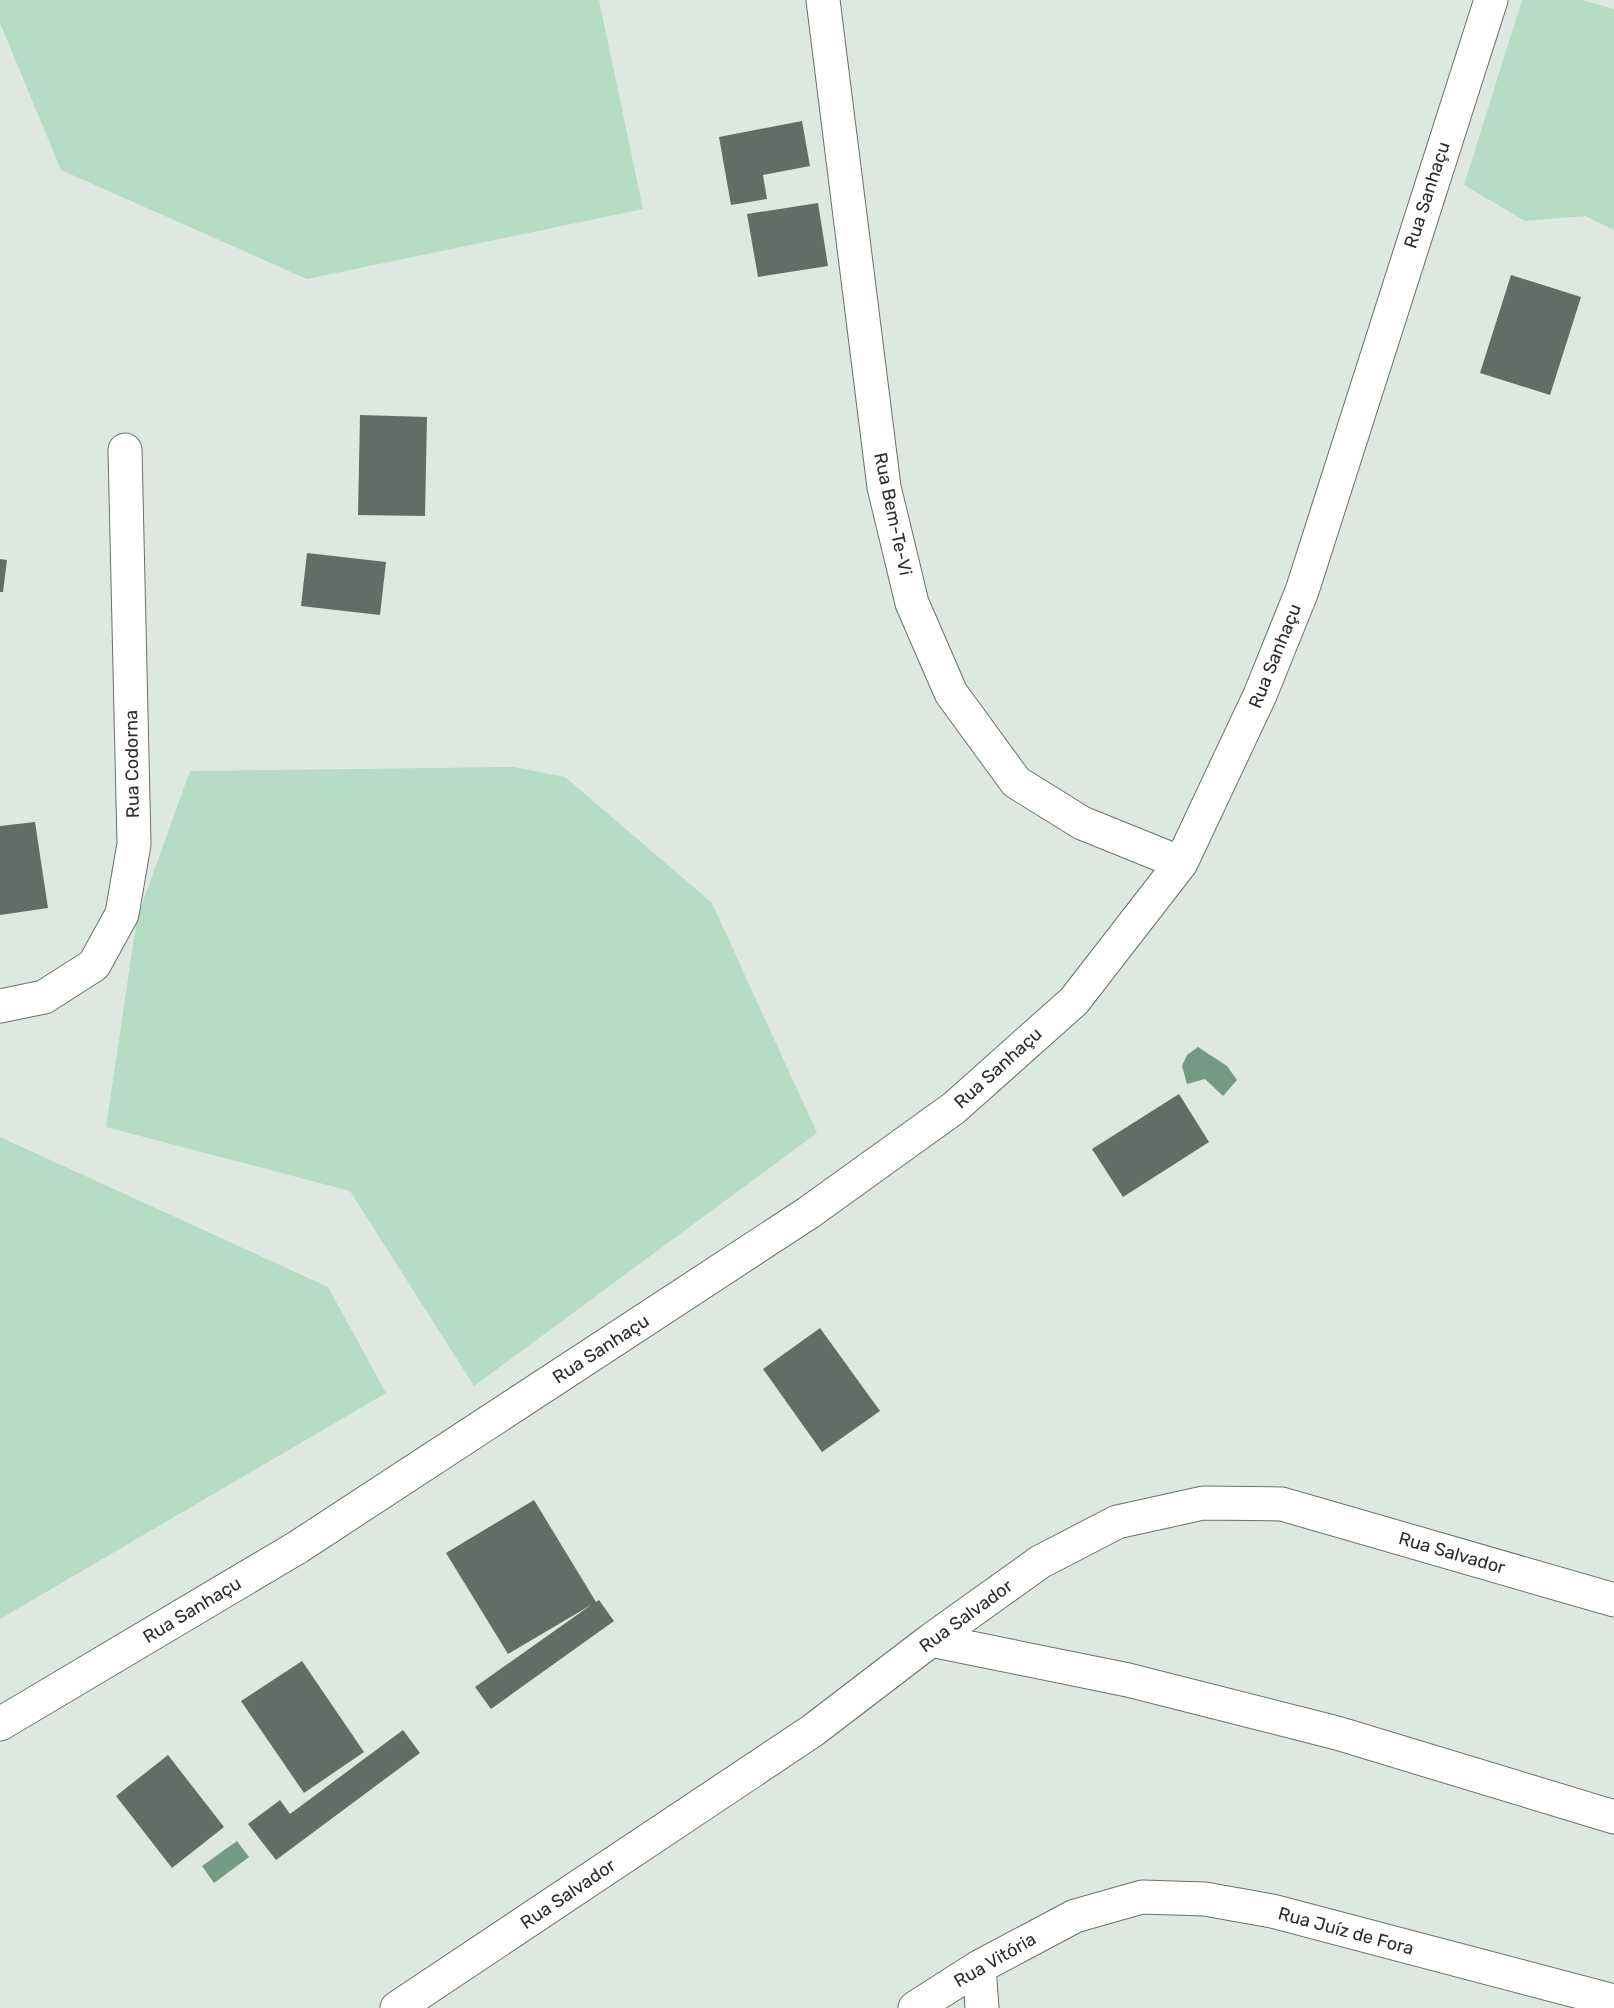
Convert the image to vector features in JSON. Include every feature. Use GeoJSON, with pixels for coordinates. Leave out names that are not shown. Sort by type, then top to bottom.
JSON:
{"type":"FeatureCollection","features":[{"type":"Feature","properties":{"kind":"street","name":"Rua Bem-Te-Vi"},"geometry":{"type":"LineString","coordinates":[[823,0],[884,487],[912,603],[951,693],[1016,782],[1082,823],[1181,862]]}},
{"type":"Feature","properties":{"kind":"street","name":"Rua Sanhaçu"},"geometry":{"type":"LineString","coordinates":[[0,1724],[298,1547],[808,1213],[954,1108],[1074,1000],[1181,862],[1260,695],[1302,591],[1491,0]]}},
{"type":"Feature","properties":{"kind":"street","name":"Rua Codorna"},"geometry":{"type":"LineString","coordinates":[[0,1006],[44,997],[94,965],[122,914],[134,844],[125,450]]}},
{"type":"Feature","properties":{"kind":"street","name":"Rua Salvador"},"geometry":{"type":"LineString","coordinates":[[397,2008],[812,1731],[931,1640],[1040,1562],[1117,1522],[1203,1503],[1282,1504],[1614,1600]]}},
{"type":"Feature","properties":{"kind":"street"},"geometry":{"type":"LineString","coordinates":[[931,1640],[1128,1680],[1336,1733],[1614,1817]]}},
{"type":"Feature","properties":{"kind":"street","name":"Rua Juíz de Fora"},"geometry":{"type":"LineString","coordinates":[[1075,1916],[1142,1897],[1205,1899],[1272,1911],[1614,2001]]}},
{"type":"Feature","properties":{"kind":"street","name":"Rua Vitória"},"geometry":{"type":"LineString","coordinates":[[915,2008],[979,1967],[1075,1916]]}},
{"type":"Feature","properties":{"kind":"street"},"geometry":{"type":"LineString","coordinates":[[979,1967],[982,2008]]}},
{"type":"Feature","properties":{"kind":"shaded area"},"geometry":{"type":"Polygon","coordinates":[[[0,0],[599,0],[643,209],[307,279],[61,170],[0,23],[0,0]]]}},
{"type":"Feature","properties":{"kind":"shaded area"},"geometry":{"type":"Polygon","coordinates":[[[1522,0],[1582,0],[1614,9],[1614,230],[1585,216],[1525,221],[1464,185],[1522,0]]]}},
{"type":"Feature","properties":{"kind":"shaded area"},"geometry":{"type":"Polygon","coordinates":[[[514,767],[565,777],[712,903],[817,1133],[474,1386],[350,1191],[106,1127],[137,918],[190,771],[514,767]]]}},
{"type":"Feature","properties":{"kind":"shaded area"},"geometry":{"type":"Polygon","coordinates":[[[1198,1047],[1227,1066],[1237,1080],[1223,1096],[1205,1079],[1187,1084],[1182,1066],[1187,1055],[1198,1047]]]}},
{"type":"Feature","properties":{"kind":"shaded area"},"geometry":{"type":"Polygon","coordinates":[[[0,1137],[328,1287],[386,1393],[0,1619],[0,1137]]]}},
{"type":"Feature","properties":{"kind":"shaded area"},"geometry":{"type":"Polygon","coordinates":[[[237,1841],[249,1857],[214,1883],[202,1866],[237,1841]]]}},
{"type":"Feature","properties":{"kind":"building"},"geometry":{"type":"Polygon","coordinates":[[[802,121],[810,166],[763,175],[767,199],[731,205],[719,137],[802,121]]]}},
{"type":"Feature","properties":{"kind":"building"},"geometry":{"type":"Polygon","coordinates":[[[818,203],[828,266],[758,277],[747,214],[818,203]]]}},
{"type":"Feature","properties":{"kind":"building"},"geometry":{"type":"Polygon","coordinates":[[[1511,275],[1581,297],[1550,395],[1480,373],[1511,275]]]}},
{"type":"Feature","properties":{"kind":"building"},"geometry":{"type":"Polygon","coordinates":[[[360,415],[427,417],[425,516],[358,515],[360,415]]]}},
{"type":"Feature","properties":{"kind":"building"},"geometry":{"type":"Polygon","coordinates":[[[307,553],[386,562],[380,615],[301,606],[307,553]]]}},
{"type":"Feature","properties":{"kind":"building"},"geometry":{"type":"Polygon","coordinates":[[[0,559],[7,560],[3,592],[0,592],[0,559]]]}},
{"type":"Feature","properties":{"kind":"building"},"geometry":{"type":"Polygon","coordinates":[[[35,822],[48,908],[0,915],[0,826],[35,822]]]}},
{"type":"Feature","properties":{"kind":"building"},"geometry":{"type":"Polygon","coordinates":[[[1179,1094],[1209,1142],[1123,1197],[1092,1149],[1179,1094]]]}},
{"type":"Feature","properties":{"kind":"building"},"geometry":{"type":"Polygon","coordinates":[[[820,1328],[880,1411],[822,1452],[763,1369],[820,1328]]]}},
{"type":"Feature","properties":{"kind":"building"},"geometry":{"type":"Polygon","coordinates":[[[534,1500],[596,1602],[599,1600],[614,1621],[491,1709],[475,1687],[591,1605],[508,1654],[446,1553],[534,1500]]]}},
{"type":"Feature","properties":{"kind":"building"},"geometry":{"type":"Polygon","coordinates":[[[302,1661],[364,1752],[304,1793],[241,1701],[302,1661]]]}},
{"type":"Feature","properties":{"kind":"building"},"geometry":{"type":"Polygon","coordinates":[[[403,1730],[420,1753],[276,1860],[248,1824],[280,1800],[290,1814],[403,1730]]]}},
{"type":"Feature","properties":{"kind":"building"},"geometry":{"type":"Polygon","coordinates":[[[168,1755],[224,1827],[172,1868],[116,1796],[168,1755]]]}}]}
